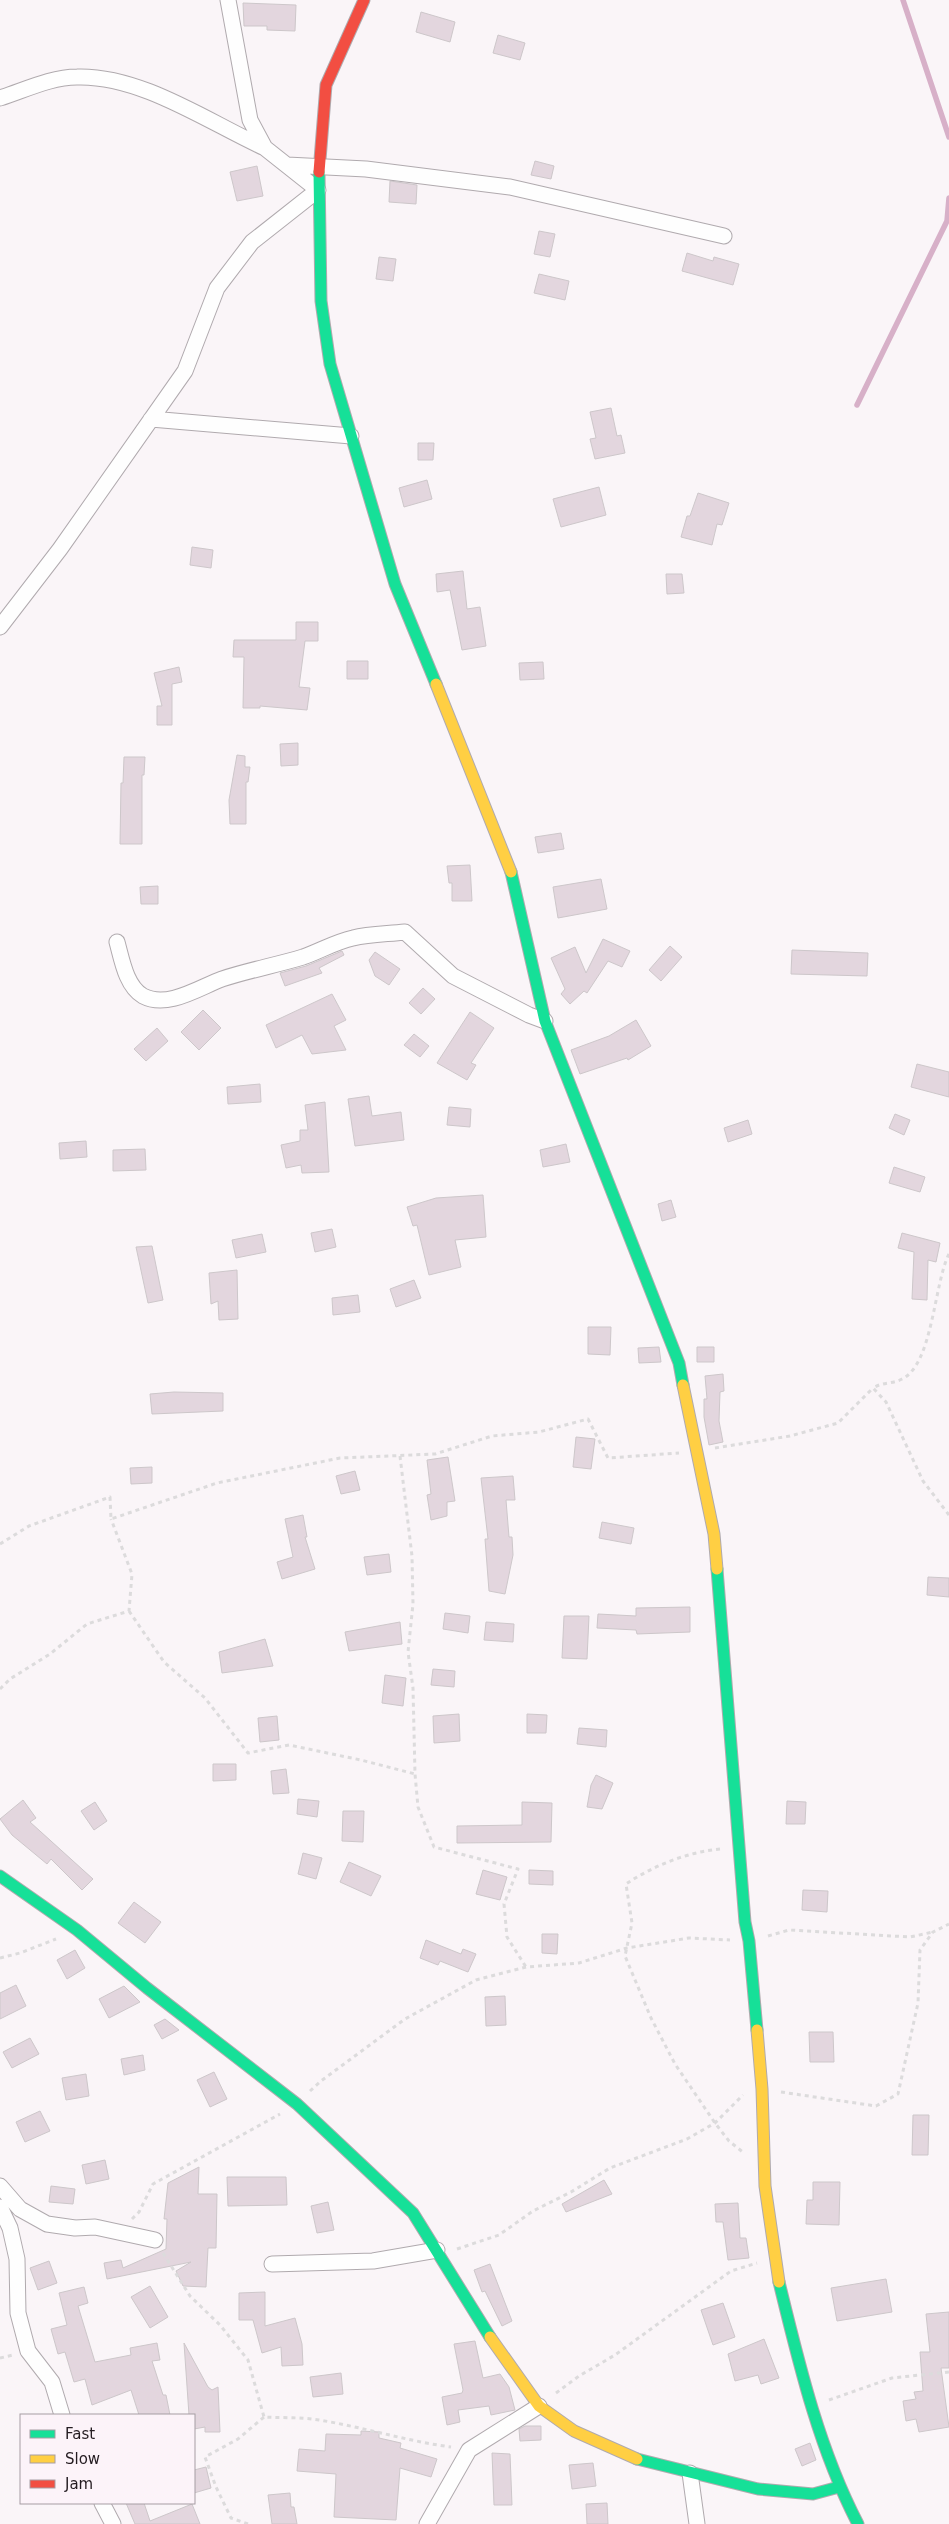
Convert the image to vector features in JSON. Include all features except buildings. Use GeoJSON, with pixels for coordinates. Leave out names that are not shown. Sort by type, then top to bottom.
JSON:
{"type":"FeatureCollection","features":[{"type":"Feature","properties":{"kind":"street"},"geometry":{"type":"LineString","coordinates":[[228,0],[250,120],[265,148]]}},
{"type":"Feature","properties":{"kind":"street"},"geometry":{"type":"LineString","coordinates":[[364,0],[326,85],[318,190],[322,310],[330,364],[395,584],[509,861],[545,1021],[679,1363],[714,1534],[744,1922],[749,1941],[762,2089],[764,2169],[779,2283],[812,2406],[839,2487],[858,2524]]}},
{"type":"Feature","properties":{"kind":"street"},"geometry":{"type":"LineString","coordinates":[[0,98],[50,81],[76,77],[107,78],[179,104],[223,129],[265,148],[318,190]]}},
{"type":"Feature","properties":{"kind":"street"},"geometry":{"type":"LineString","coordinates":[[287,165],[366,169],[510,186],[724,236]]}},
{"type":"Feature","properties":{"kind":"street"},"geometry":{"type":"LineString","coordinates":[[0,627],[60,549],[185,371],[217,288],[252,242],[318,190]]}},
{"type":"Feature","properties":{"kind":"street"},"geometry":{"type":"LineString","coordinates":[[151,419],[351,436]]}},
{"type":"Feature","properties":{"kind":"street"},"geometry":{"type":"LineString","coordinates":[[117,942],[126,974],[135,989],[144,996],[160,999],[176,998],[224,979],[306,956],[324,946],[353,938],[405,932],[453,976],[529,1015],[545,1021]]}},
{"type":"Feature","properties":{"kind":"street"},"geometry":{"type":"LineString","coordinates":[[0,1876],[77,1930],[147,1988],[297,2104],[413,2213],[477,2318],[539,2406],[574,2430],[638,2460],[758,2489],[813,2494],[839,2487]]}},
{"type":"Feature","properties":{"kind":"street"},"geometry":{"type":"LineString","coordinates":[[0,2186],[20,2209],[47,2224],[75,2228],[95,2226],[155,2240]]}},
{"type":"Feature","properties":{"kind":"street"},"geometry":{"type":"LineString","coordinates":[[0,2207],[10,2228],[17,2259],[18,2313],[28,2351],[52,2382],[62,2414]]}},
{"type":"Feature","properties":{"kind":"street"},"geometry":{"type":"LineString","coordinates":[[272,2264],[373,2261],[437,2250]]}},
{"type":"Feature","properties":{"kind":"street"},"geometry":{"type":"LineString","coordinates":[[427,2524],[469,2450],[539,2406]]}},
{"type":"Feature","properties":{"kind":"street"},"geometry":{"type":"LineString","coordinates":[[690,2473],[697,2524]]}},
{"type":"Feature","properties":{"kind":"street"},"geometry":{"type":"LineString","coordinates":[[102,2504],[112,2524]]}},
{"type":"Feature","properties":{"kind":"path"},"geometry":{"type":"LineString","coordinates":[[111,1519],[217,1483],[340,1458],[435,1454],[492,1436],[539,1432],[588,1419],[608,1458],[697,1452],[790,1436],[838,1423],[873,1388],[902,1379],[914,1370],[928,1336],[942,1269],[949,1254]]}},
{"type":"Feature","properties":{"kind":"path"},"geometry":{"type":"LineString","coordinates":[[873,1388],[886,1402],[923,1481],[949,1514]]}},
{"type":"Feature","properties":{"kind":"path"},"geometry":{"type":"LineString","coordinates":[[400,1455],[412,1556],[413,1604],[408,1652],[413,1688],[415,1774],[418,1807],[434,1847],[518,1869],[504,1904],[507,1937],[526,1968]]}},
{"type":"Feature","properties":{"kind":"path"},"geometry":{"type":"LineString","coordinates":[[0,1544],[29,1526],[110,1497],[111,1519],[132,1574],[129,1611],[164,1662],[205,1698],[248,1753],[289,1745],[361,1760],[415,1774]]}},
{"type":"Feature","properties":{"kind":"path"},"geometry":{"type":"LineString","coordinates":[[0,1689],[10,1679],[50,1654],[87,1624],[129,1611]]}},
{"type":"Feature","properties":{"kind":"path"},"geometry":{"type":"LineString","coordinates":[[738,1847],[711,1850],[687,1856],[646,1872],[626,1884],[632,1923],[625,1956],[651,2018],[675,2064],[729,2141],[764,2169]]}},
{"type":"Feature","properties":{"kind":"path"},"geometry":{"type":"LineString","coordinates":[[119,2232],[139,2212],[153,2184],[297,2104],[321,2081],[405,2019],[476,1980],[526,1968],[579,1963],[627,1948],[689,1938],[749,1941],[789,1930],[910,1937],[933,1932],[949,1924]]}},
{"type":"Feature","properties":{"kind":"path"},"geometry":{"type":"LineString","coordinates":[[0,1958],[20,1953],[77,1930]]}},
{"type":"Feature","properties":{"kind":"path"},"geometry":{"type":"LineString","coordinates":[[437,2250],[460,2249],[499,2235],[534,2211],[571,2192],[610,2168],[687,2139],[715,2123],[741,2096],[762,2089],[876,2106],[898,2094],[918,2003],[920,1950],[933,1932]]}},
{"type":"Feature","properties":{"kind":"path"},"geometry":{"type":"LineString","coordinates":[[155,2240],[190,2296],[220,2325],[248,2360],[264,2417]]}},
{"type":"Feature","properties":{"kind":"path"},"geometry":{"type":"LineString","coordinates":[[539,2406],[578,2376],[615,2355],[731,2271],[762,2261]]}},
{"type":"Feature","properties":{"kind":"path"},"geometry":{"type":"LineString","coordinates":[[812,2406],[892,2378],[949,2372]]}},
{"type":"Feature","properties":{"kind":"path"},"geometry":{"type":"LineString","coordinates":[[248,2524],[232,2518],[216,2488],[205,2457],[238,2439],[264,2417],[316,2419],[373,2430],[420,2443],[469,2450]]}},
{"type":"Feature","properties":{"kind":"waterway"},"geometry":{"type":"LineString","coordinates":[[903,0],[949,137]]}},
{"type":"Feature","properties":{"kind":"waterway"},"geometry":{"type":"LineString","coordinates":[[857,405],[947,221],[949,198]]}},
{"type":"Feature","properties":{"kind":"traffic: fast"},"geometry":{"type":"LineString","coordinates":[[319,172],[321,301],[330,364],[395,584],[436,684]]}},
{"type":"Feature","properties":{"kind":"traffic: fast"},"geometry":{"type":"LineString","coordinates":[[511,872],[545,1021],[679,1363],[683,1385]]}},
{"type":"Feature","properties":{"kind":"traffic: fast"},"geometry":{"type":"LineString","coordinates":[[717,1569],[745,1922],[749,1941],[757,2030]]}},
{"type":"Feature","properties":{"kind":"traffic: fast"},"geometry":{"type":"LineString","coordinates":[[0,1876],[77,1930],[147,1988],[297,2104],[413,2213],[490,2337]]}},
{"type":"Feature","properties":{"kind":"traffic: fast"},"geometry":{"type":"LineString","coordinates":[[779,2282],[811,2406],[832,2466],[858,2524]]}},
{"type":"Feature","properties":{"kind":"traffic: fast"},"geometry":{"type":"LineString","coordinates":[[637,2459],[758,2489],[813,2494],[839,2487]]}},
{"type":"Feature","properties":{"kind":"traffic: slow"},"geometry":{"type":"LineString","coordinates":[[436,684],[511,872]]}},
{"type":"Feature","properties":{"kind":"traffic: slow"},"geometry":{"type":"LineString","coordinates":[[683,1385],[714,1534],[717,1569]]}},
{"type":"Feature","properties":{"kind":"traffic: slow"},"geometry":{"type":"LineString","coordinates":[[757,2030],[762,2089],[765,2186],[779,2282]]}},
{"type":"Feature","properties":{"kind":"traffic: slow"},"geometry":{"type":"LineString","coordinates":[[490,2337],[539,2406],[574,2431],[637,2459]]}},
{"type":"Feature","properties":{"kind":"traffic: jam"},"geometry":{"type":"LineString","coordinates":[[319,172],[326,85],[364,0]]}}]}
